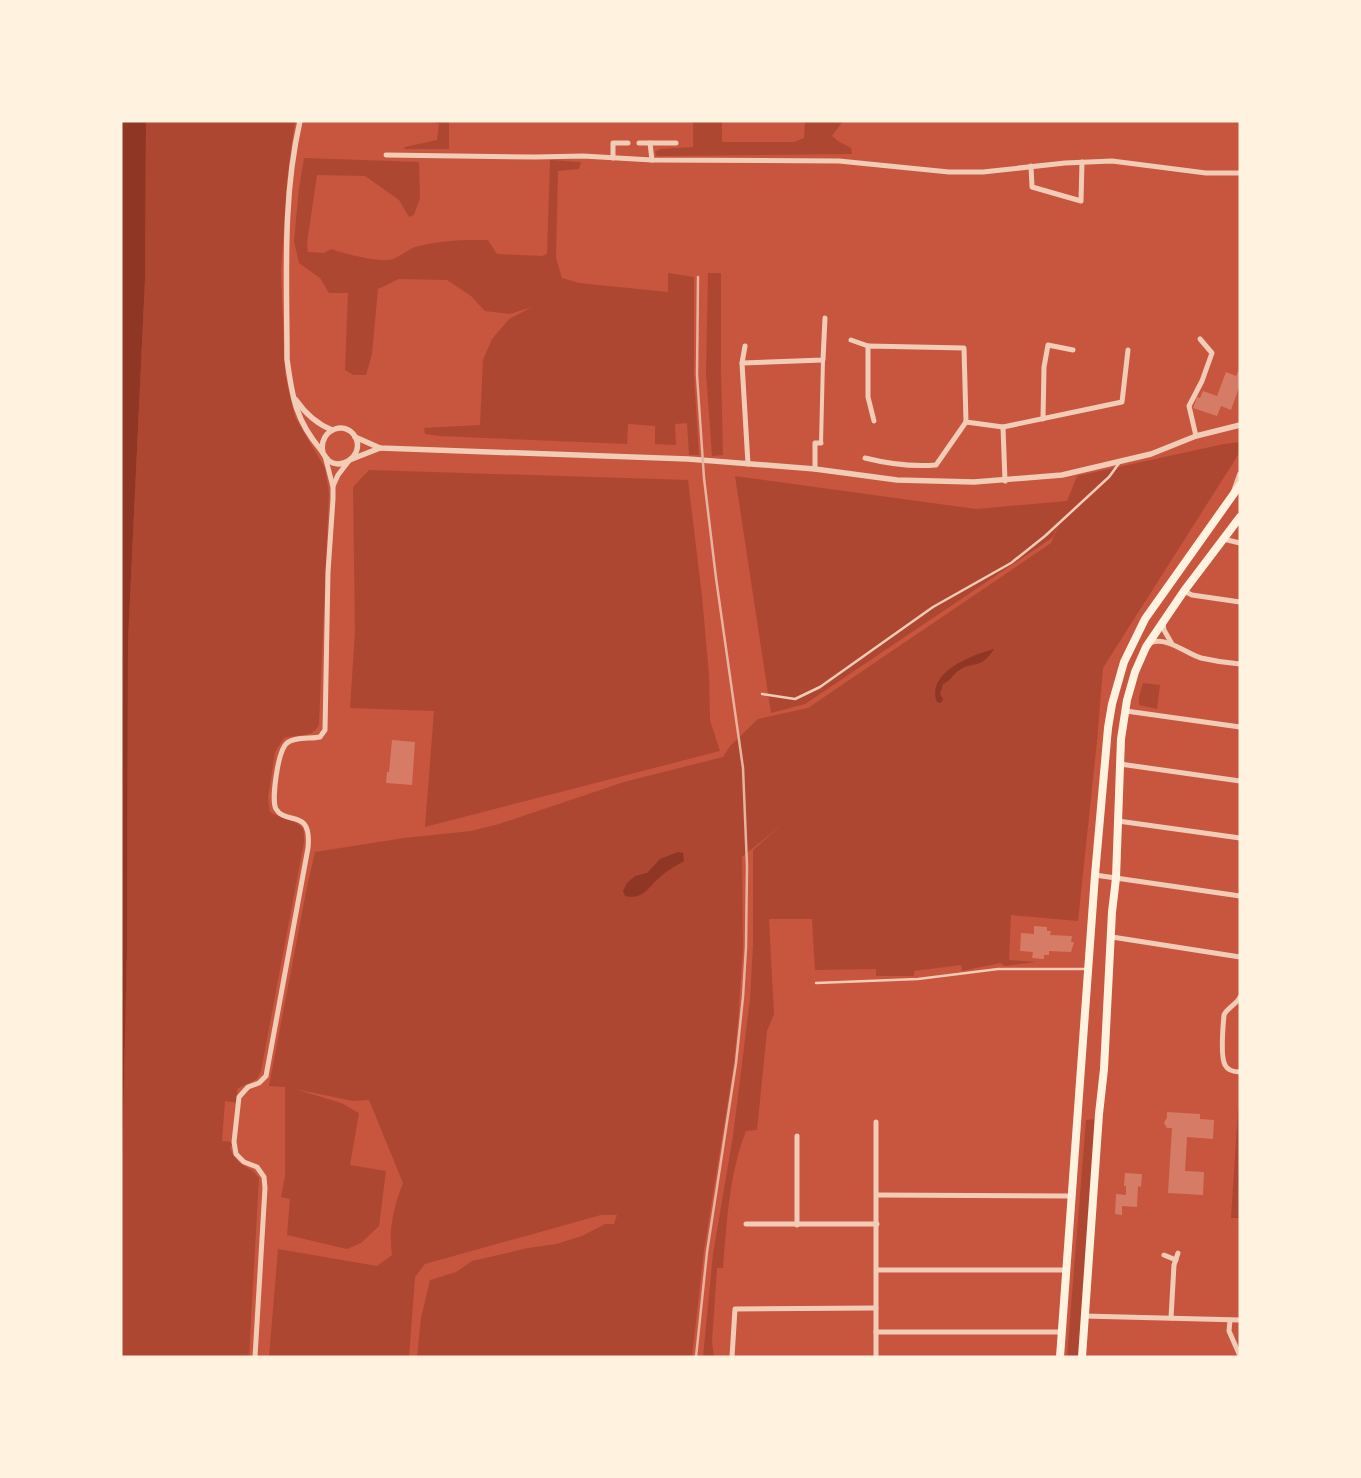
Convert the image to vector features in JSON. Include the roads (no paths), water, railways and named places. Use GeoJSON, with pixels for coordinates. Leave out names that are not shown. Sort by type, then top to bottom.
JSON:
{"type":"FeatureCollection","features":[{"type":"Feature","properties":{"kind":"highway"},"geometry":{"type":"LineString","coordinates":[[1060,1357],[1095,875],[1108,728],[1112,704],[1124,662],[1150,611],[1240,485]]}},
{"type":"Feature","properties":{"kind":"highway"},"geometry":{"type":"LineString","coordinates":[[1082,1357],[1098,1114],[1104,1069],[1116,878],[1120,764],[1126,711],[1135,672],[1146,647],[1184,591],[1240,517]]}},
{"type":"Feature","properties":{"kind":"street"},"geometry":{"type":"LineString","coordinates":[[300,121],[291,174],[287,262],[287,359],[297,413],[301,422],[332,462],[338,464],[380,448]]}},
{"type":"Feature","properties":{"kind":"street"},"geometry":{"type":"LineString","coordinates":[[613,158],[613,143],[628,143]]}},
{"type":"Feature","properties":{"kind":"street"},"geometry":{"type":"LineString","coordinates":[[639,143],[676,143]]}},
{"type":"Feature","properties":{"kind":"street"},"geometry":{"type":"LineString","coordinates":[[650,143],[652,160]]}},
{"type":"Feature","properties":{"kind":"street"},"geometry":{"type":"LineString","coordinates":[[386,155],[583,156],[652,160],[839,161],[948,172],[983,172],[1031,166],[1112,161],[1206,173],[1240,172]]}},
{"type":"Feature","properties":{"kind":"street"},"geometry":{"type":"LineString","coordinates":[[1031,166],[1032,187],[1080,201],[1082,162]]}},
{"type":"Feature","properties":{"kind":"street"},"geometry":{"type":"LineString","coordinates":[[808,442],[821,443],[824,318]]}},
{"type":"Feature","properties":{"kind":"street"},"geometry":{"type":"LineString","coordinates":[[1196,436],[1189,406],[1202,381],[1212,353],[1200,339]]}},
{"type":"Feature","properties":{"kind":"street"},"geometry":{"type":"LineString","coordinates":[[851,340],[868,346],[964,348],[966,422],[936,465],[914,466],[866,458]]}},
{"type":"Feature","properties":{"kind":"street"},"geometry":{"type":"LineString","coordinates":[[745,346],[742,363],[748,464]]}},
{"type":"Feature","properties":{"kind":"street"},"geometry":{"type":"LineString","coordinates":[[868,346],[868,397],[874,421]]}},
{"type":"Feature","properties":{"kind":"street"},"geometry":{"type":"LineString","coordinates":[[1043,419],[1044,367],[1048,346],[1073,350]]}},
{"type":"Feature","properties":{"kind":"street"},"geometry":{"type":"LineString","coordinates":[[966,422],[1003,427],[1122,402],[1128,350]]}},
{"type":"Feature","properties":{"kind":"street"},"geometry":{"type":"LineString","coordinates":[[742,363],[823,360]]}},
{"type":"Feature","properties":{"kind":"street"},"geometry":{"type":"LineString","coordinates":[[294,398],[321,425],[332,430],[348,430],[355,437],[380,448],[688,459],[815,470],[897,480],[940,482],[1004,481],[1062,475],[1150,454],[1196,436],[1238,426]]}},
{"type":"Feature","properties":{"kind":"street"},"geometry":{"type":"LineString","coordinates":[[1003,427],[1004,481]]}},
{"type":"Feature","properties":{"kind":"street"},"geometry":{"type":"LineString","coordinates":[[255,1357],[265,1188],[264,1177],[257,1167],[244,1162],[236,1154],[234,1142],[239,1097],[248,1087],[259,1083],[266,1076],[308,848],[307,828],[300,821],[281,814],[276,809],[274,800],[281,751],[287,743],[295,739],[320,737],[325,730],[328,572],[333,486],[322,447],[324,437],[332,430]]}},
{"type":"Feature","properties":{"kind":"street"},"geometry":{"type":"LineString","coordinates":[[333,486],[338,475],[357,449],[355,437]]}},
{"type":"Feature","properties":{"kind":"street"},"geometry":{"type":"LineString","coordinates":[[814,443],[815,470]]}},
{"type":"Feature","properties":{"kind":"street"},"geometry":{"type":"LineString","coordinates":[[1233,493],[1240,474]]}},
{"type":"Feature","properties":{"kind":"street"},"geometry":{"type":"LineString","coordinates":[[1223,539],[1240,542]]}},
{"type":"Feature","properties":{"kind":"street"},"geometry":{"type":"LineString","coordinates":[[1184,591],[1192,595],[1240,602]]}},
{"type":"Feature","properties":{"kind":"street"},"geometry":{"type":"LineString","coordinates":[[1164,620],[1164,630],[1172,644]]}},
{"type":"Feature","properties":{"kind":"street"},"geometry":{"type":"LineString","coordinates":[[1146,647],[1155,641],[1172,644],[1201,658],[1240,664]]}},
{"type":"Feature","properties":{"kind":"street"},"geometry":{"type":"LineString","coordinates":[[1126,711],[1240,727]]}},
{"type":"Feature","properties":{"kind":"street"},"geometry":{"type":"LineString","coordinates":[[1120,764],[1240,781]]}},
{"type":"Feature","properties":{"kind":"street"},"geometry":{"type":"LineString","coordinates":[[1118,821],[1240,838]]}},
{"type":"Feature","properties":{"kind":"street"},"geometry":{"type":"LineString","coordinates":[[1095,875],[1240,896]]}},
{"type":"Feature","properties":{"kind":"street"},"geometry":{"type":"LineString","coordinates":[[1112,937],[1240,957]]}},
{"type":"Feature","properties":{"kind":"street"},"geometry":{"type":"LineString","coordinates":[[1240,997],[1226,1011],[1224,1016],[1223,1060],[1226,1067],[1230,1070],[1240,1072]]}},
{"type":"Feature","properties":{"kind":"street"},"geometry":{"type":"LineString","coordinates":[[876,1122],[876,1357]]}},
{"type":"Feature","properties":{"kind":"street"},"geometry":{"type":"LineString","coordinates":[[797,1136],[797,1225]]}},
{"type":"Feature","properties":{"kind":"street"},"geometry":{"type":"LineString","coordinates":[[877,1195],[1071,1196]]}},
{"type":"Feature","properties":{"kind":"street"},"geometry":{"type":"LineString","coordinates":[[746,1224],[877,1224]]}},
{"type":"Feature","properties":{"kind":"street"},"geometry":{"type":"LineString","coordinates":[[1170,1318],[1178,1253]]}},
{"type":"Feature","properties":{"kind":"street"},"geometry":{"type":"LineString","coordinates":[[1164,1255],[1176,1260]]}},
{"type":"Feature","properties":{"kind":"street"},"geometry":{"type":"LineString","coordinates":[[877,1270],[1065,1270]]}},
{"type":"Feature","properties":{"kind":"street"},"geometry":{"type":"LineString","coordinates":[[732,1357],[735,1309],[876,1308]]}},
{"type":"Feature","properties":{"kind":"street"},"geometry":{"type":"LineString","coordinates":[[1084,1316],[1240,1320]]}},
{"type":"Feature","properties":{"kind":"street"},"geometry":{"type":"LineString","coordinates":[[1230,1320],[1229,1331],[1240,1356]]}},
{"type":"Feature","properties":{"kind":"street"},"geometry":{"type":"LineString","coordinates":[[876,1332],[1062,1332]]}},
{"type":"Feature","properties":{"kind":"lane"},"geometry":{"type":"LineString","coordinates":[[762,694],[795,699],[820,687],[933,607],[1011,563],[1045,536],[1109,477],[1122,460]]}},
{"type":"Feature","properties":{"kind":"lane"},"geometry":{"type":"LineString","coordinates":[[816,983],[918,979],[998,969],[1089,969]]}},
{"type":"Feature","properties":{"kind":"railway"},"geometry":{"type":"LineString","coordinates":[[696,1357],[707,1252],[736,1063],[743,997],[747,866],[743,768],[704,478],[697,375],[698,277]]}}]}
